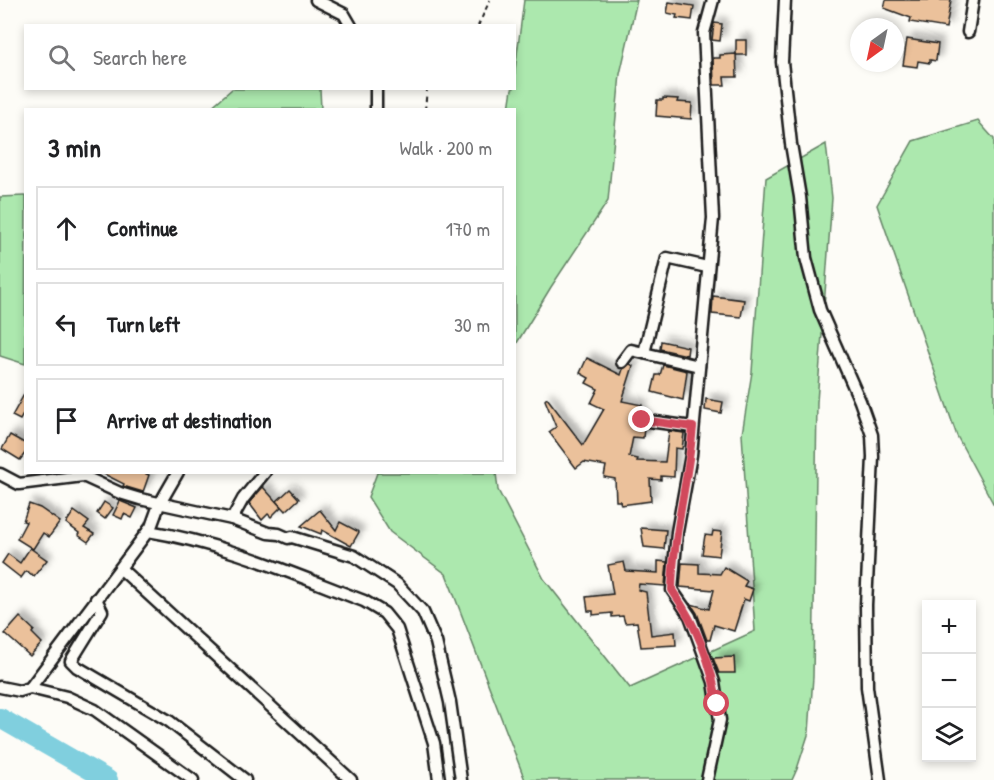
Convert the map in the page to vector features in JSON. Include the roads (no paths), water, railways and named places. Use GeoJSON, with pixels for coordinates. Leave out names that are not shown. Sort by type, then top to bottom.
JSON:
{"type":"FeatureCollection","features":[{"type":"Feature","properties":{"kind":"street"},"geometry":{"type":"LineString","coordinates":[[316,0],[344,14],[350,24]]}},
{"type":"Feature","properties":{"kind":"street"},"geometry":{"type":"LineString","coordinates":[[707,780],[720,720],[714,682],[690,616],[672,590],[677,532],[691,455],[712,218],[704,33],[713,0]]}},
{"type":"Feature","properties":{"kind":"street"},"geometry":{"type":"LineString","coordinates":[[785,0],[782,62],[806,258],[820,310],[860,401],[872,435],[866,605],[867,687],[880,780]]}},
{"type":"Feature","properties":{"kind":"street"},"geometry":{"type":"LineString","coordinates":[[968,32],[973,0]]}},
{"type":"Feature","properties":{"kind":"street"},"geometry":{"type":"LineString","coordinates":[[376,90],[376,108]]}},
{"type":"Feature","properties":{"kind":"street"},"geometry":{"type":"LineString","coordinates":[[644,353],[667,258],[707,267]]}},
{"type":"Feature","properties":{"kind":"street"},"geometry":{"type":"LineString","coordinates":[[622,362],[631,350],[699,366]]}},
{"type":"Feature","properties":{"kind":"street"},"geometry":{"type":"LineString","coordinates":[[642,420],[693,427]]}},
{"type":"Feature","properties":{"kind":"street"},"geometry":{"type":"LineString","coordinates":[[0,474],[19,484],[83,476],[120,493],[159,505],[232,519],[268,533],[292,537],[354,556],[397,584],[423,612],[436,642],[450,702],[461,780]]}},
{"type":"Feature","properties":{"kind":"street"},"geometry":{"type":"LineString","coordinates":[[30,688],[148,531],[159,505],[177,474]]}},
{"type":"Feature","properties":{"kind":"street"},"geometry":{"type":"LineString","coordinates":[[232,519],[243,499],[263,474]]}},
{"type":"Feature","properties":{"kind":"street"},"geometry":{"type":"LineString","coordinates":[[148,531],[177,535],[250,557],[364,601],[384,614],[397,628],[434,743],[439,780]]}},
{"type":"Feature","properties":{"kind":"street"},"geometry":{"type":"LineString","coordinates":[[121,569],[351,780]]}},
{"type":"Feature","properties":{"kind":"street"},"geometry":{"type":"LineString","coordinates":[[96,599],[102,611],[71,661],[77,667],[169,721],[245,780]]}},
{"type":"Feature","properties":{"kind":"street"},"geometry":{"type":"LineString","coordinates":[[0,687],[20,691],[30,688],[67,697],[95,710],[193,780]]}},
{"type":"Feature","properties":{"kind":"waterway"},"geometry":{"type":"LineString","coordinates":[[0,718],[108,780]]}}]}
